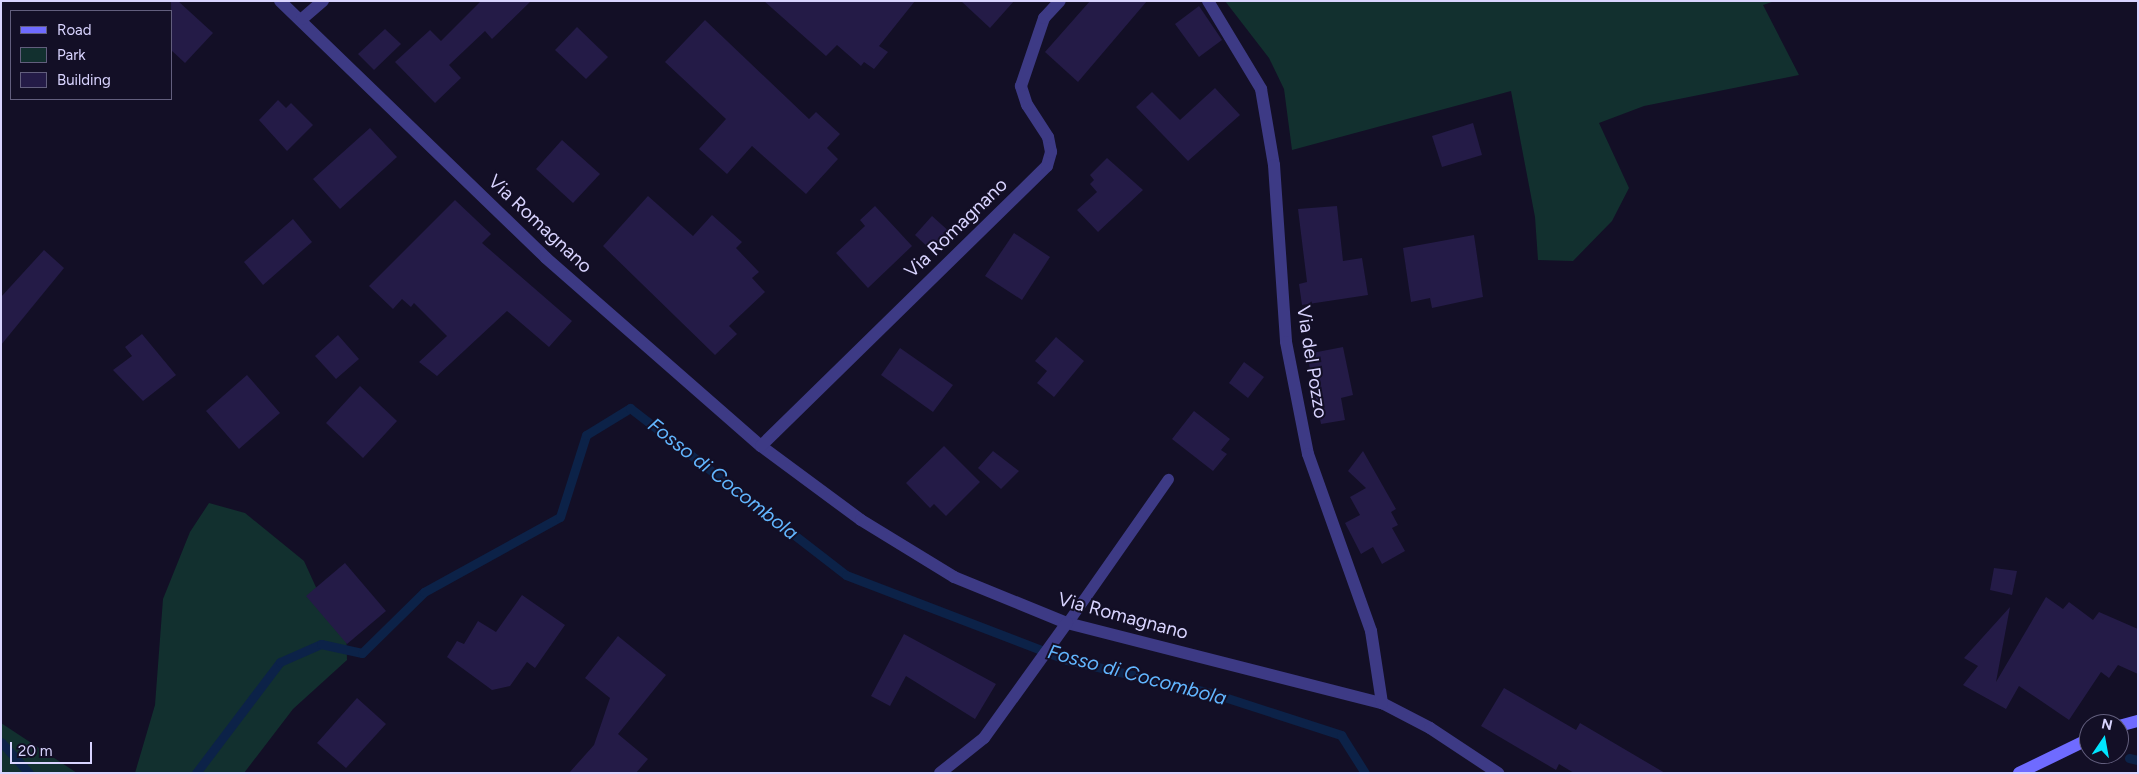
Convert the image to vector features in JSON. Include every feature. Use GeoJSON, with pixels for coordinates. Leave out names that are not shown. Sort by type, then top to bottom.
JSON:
{"type":"FeatureCollection","features":[{"type":"Feature","properties":{"kind":"street","name":"Via Romagnano"},"geometry":{"type":"LineString","coordinates":[[280,1],[302,19],[546,258],[761,446],[861,520],[954,577],[1067,623],[1382,703],[1430,728],[1498,773]]}},
{"type":"Feature","properties":{"kind":"street"},"geometry":{"type":"LineString","coordinates":[[302,19],[323,1]]}},
{"type":"Feature","properties":{"kind":"street","name":"Via Romagnano"},"geometry":{"type":"LineString","coordinates":[[761,446],[1047,166],[1048,137],[1027,105],[1021,86],[1044,18],[1060,1]]}},
{"type":"Feature","properties":{"kind":"street","name":"Via del Pozzo"},"geometry":{"type":"LineString","coordinates":[[1208,1],[1261,89],[1274,165],[1286,342],[1308,454],[1371,631],[1382,703]]}},
{"type":"Feature","properties":{"kind":"street"},"geometry":{"type":"LineString","coordinates":[[940,773],[984,738],[1036,660],[1067,623]]}},
{"type":"Feature","properties":{"kind":"street"},"geometry":{"type":"LineString","coordinates":[[2020,773],[2079,744]]}},
{"type":"Feature","properties":{"kind":"lane"},"geometry":{"type":"LineString","coordinates":[[1067,623],[1168,479]]}},
{"type":"Feature","properties":{"kind":"green space"},"geometry":{"type":"Polygon","coordinates":[[[1225,1],[1775,1],[1763,5],[1799,75],[1644,106],[1599,123],[1629,188],[1612,221],[1573,261],[1538,260],[1535,217],[1511,91],[1292,150],[1284,89],[1269,58],[1225,1]]]}},
{"type":"Feature","properties":{"kind":"green space"},"geometry":{"type":"Polygon","coordinates":[[[209,503],[245,513],[304,561],[320,596],[346,623],[347,660],[293,709],[244,773],[135,773],[155,705],[163,599],[190,532],[209,503]]]}},
{"type":"Feature","properties":{"kind":"green space"},"geometry":{"type":"Polygon","coordinates":[[[1,723],[77,773],[1,773],[1,723]]]}},
{"type":"Feature","properties":{"kind":"building"},"geometry":{"type":"Polygon","coordinates":[[[171,1],[178,1],[213,33],[185,63],[172,51],[171,1]]]}},
{"type":"Feature","properties":{"kind":"building"},"geometry":{"type":"Polygon","coordinates":[[[481,1],[531,1],[492,39],[485,31],[449,65],[461,78],[435,103],[395,62],[430,30],[441,41],[481,1]]]}},
{"type":"Feature","properties":{"kind":"building"},"geometry":{"type":"Polygon","coordinates":[[[764,1],[915,1],[879,46],[888,52],[874,69],[864,62],[861,66],[837,45],[826,56],[764,1]]]}},
{"type":"Feature","properties":{"kind":"building"},"geometry":{"type":"Polygon","coordinates":[[[961,1],[1014,1],[990,28],[961,1]]]}},
{"type":"Feature","properties":{"kind":"building"},"geometry":{"type":"Polygon","coordinates":[[[1090,1],[1147,1],[1078,82],[1045,52],[1090,1]]]}},
{"type":"Feature","properties":{"kind":"building"},"geometry":{"type":"Polygon","coordinates":[[[1199,6],[1222,40],[1199,57],[1175,24],[1199,6]]]}},
{"type":"Feature","properties":{"kind":"building"},"geometry":{"type":"Polygon","coordinates":[[[705,20],[809,119],[816,112],[840,134],[827,148],[838,159],[806,194],[752,146],[727,174],[699,149],[726,119],[665,62],[705,20]]]}},
{"type":"Feature","properties":{"kind":"building"},"geometry":{"type":"Polygon","coordinates":[[[577,27],[608,57],[586,79],[555,50],[577,27]]]}},
{"type":"Feature","properties":{"kind":"building"},"geometry":{"type":"Polygon","coordinates":[[[385,29],[401,44],[374,70],[358,54],[385,29]]]}},
{"type":"Feature","properties":{"kind":"building"},"geometry":{"type":"Polygon","coordinates":[[[1215,88],[1240,115],[1188,161],[1136,107],[1152,92],[1180,120],[1215,88]]]}},
{"type":"Feature","properties":{"kind":"building"},"geometry":{"type":"Polygon","coordinates":[[[278,100],[286,108],[291,103],[313,125],[287,151],[259,120],[278,100]]]}},
{"type":"Feature","properties":{"kind":"building"},"geometry":{"type":"Polygon","coordinates":[[[1473,123],[1482,155],[1442,167],[1432,136],[1473,123]]]}},
{"type":"Feature","properties":{"kind":"building"},"geometry":{"type":"Polygon","coordinates":[[[370,128],[397,157],[340,209],[313,179],[370,128]]]}},
{"type":"Feature","properties":{"kind":"building"},"geometry":{"type":"Polygon","coordinates":[[[562,140],[600,174],[573,203],[536,169],[562,140]]]}},
{"type":"Feature","properties":{"kind":"building"},"geometry":{"type":"Polygon","coordinates":[[[1107,158],[1143,190],[1098,232],[1077,210],[1097,192],[1090,184],[1094,180],[1090,175],[1107,158]]]}},
{"type":"Feature","properties":{"kind":"building"},"geometry":{"type":"Polygon","coordinates":[[[648,196],[693,236],[712,215],[742,242],[736,248],[759,272],[752,278],[765,292],[729,326],[737,334],[715,355],[603,246],[648,196]]]}},
{"type":"Feature","properties":{"kind":"building"},"geometry":{"type":"Polygon","coordinates":[[[455,200],[491,234],[482,243],[572,321],[549,347],[507,311],[437,376],[419,362],[447,336],[414,303],[411,307],[402,299],[393,309],[369,286],[455,200]]]}},
{"type":"Feature","properties":{"kind":"building"},"geometry":{"type":"Polygon","coordinates":[[[875,206],[912,246],[868,288],[836,253],[865,226],[860,220],[875,206]]]}},
{"type":"Feature","properties":{"kind":"building"},"geometry":{"type":"Polygon","coordinates":[[[1337,206],[1343,261],[1362,258],[1368,295],[1302,305],[1299,284],[1307,282],[1298,209],[1337,206]]]}},
{"type":"Feature","properties":{"kind":"building"},"geometry":{"type":"Polygon","coordinates":[[[932,216],[952,234],[934,253],[915,235],[932,216]]]}},
{"type":"Feature","properties":{"kind":"building"},"geometry":{"type":"Polygon","coordinates":[[[293,219],[312,242],[263,285],[244,262],[293,219]]]}},
{"type":"Feature","properties":{"kind":"building"},"geometry":{"type":"Polygon","coordinates":[[[1014,233],[1050,257],[1022,300],[985,276],[1014,233]]]}},
{"type":"Feature","properties":{"kind":"building"},"geometry":{"type":"Polygon","coordinates":[[[1474,235],[1483,297],[1432,308],[1430,298],[1411,302],[1403,248],[1474,235]]]}},
{"type":"Feature","properties":{"kind":"building"},"geometry":{"type":"Polygon","coordinates":[[[44,250],[64,268],[1,345],[1,297],[44,250]]]}},
{"type":"Feature","properties":{"kind":"building"},"geometry":{"type":"Polygon","coordinates":[[[142,334],[176,375],[143,401],[113,370],[132,356],[125,347],[142,334]]]}},
{"type":"Feature","properties":{"kind":"building"},"geometry":{"type":"Polygon","coordinates":[[[338,335],[359,359],[336,379],[315,356],[338,335]]]}},
{"type":"Feature","properties":{"kind":"building"},"geometry":{"type":"Polygon","coordinates":[[[1056,337],[1084,361],[1054,397],[1037,383],[1047,371],[1035,361],[1056,337]]]}},
{"type":"Feature","properties":{"kind":"building"},"geometry":{"type":"Polygon","coordinates":[[[1343,347],[1353,395],[1341,398],[1345,420],[1321,424],[1307,354],[1343,347]]]}},
{"type":"Feature","properties":{"kind":"building"},"geometry":{"type":"Polygon","coordinates":[[[900,348],[953,385],[933,412],[881,375],[900,348]]]}},
{"type":"Feature","properties":{"kind":"building"},"geometry":{"type":"Polygon","coordinates":[[[1244,362],[1264,377],[1248,398],[1229,383],[1244,362]]]}},
{"type":"Feature","properties":{"kind":"building"},"geometry":{"type":"Polygon","coordinates":[[[247,375],[280,413],[239,449],[206,411],[247,375]]]}},
{"type":"Feature","properties":{"kind":"building"},"geometry":{"type":"Polygon","coordinates":[[[360,386],[397,421],[363,458],[326,423],[360,386]]]}},
{"type":"Feature","properties":{"kind":"building"},"geometry":{"type":"Polygon","coordinates":[[[1194,411],[1230,439],[1221,450],[1227,454],[1213,471],[1172,439],[1194,411]]]}},
{"type":"Feature","properties":{"kind":"building"},"geometry":{"type":"Polygon","coordinates":[[[944,446],[980,482],[946,516],[934,504],[930,508],[906,483],[944,446]]]}},
{"type":"Feature","properties":{"kind":"building"},"geometry":{"type":"Polygon","coordinates":[[[993,451],[1019,471],[1001,489],[978,468],[993,451]]]}},
{"type":"Feature","properties":{"kind":"building"},"geometry":{"type":"Polygon","coordinates":[[[1363,451],[1396,509],[1391,512],[1398,525],[1392,528],[1405,551],[1382,564],[1373,547],[1361,554],[1345,523],[1360,515],[1350,497],[1366,488],[1348,471],[1363,451]]]}},
{"type":"Feature","properties":{"kind":"building"},"geometry":{"type":"Polygon","coordinates":[[[345,563],[386,611],[347,644],[306,596],[345,563]]]}},
{"type":"Feature","properties":{"kind":"building"},"geometry":{"type":"Polygon","coordinates":[[[1994,568],[2017,571],[2012,595],[1990,590],[1994,568]]]}},
{"type":"Feature","properties":{"kind":"building"},"geometry":{"type":"Polygon","coordinates":[[[522,595],[565,625],[535,668],[527,662],[510,686],[492,690],[447,657],[457,641],[464,644],[478,621],[496,632],[522,595]]]}},
{"type":"Feature","properties":{"kind":"building"},"geometry":{"type":"Polygon","coordinates":[[[2046,597],[2063,609],[2069,602],[2093,620],[2099,612],[2138,629],[2138,674],[2118,665],[2109,678],[2101,672],[2069,720],[2019,686],[2006,709],[1963,685],[1978,666],[1964,658],[2010,607],[1996,682],[2046,597]]]}},
{"type":"Feature","properties":{"kind":"building"},"geometry":{"type":"Polygon","coordinates":[[[904,634],[996,684],[975,719],[906,676],[890,706],[871,696],[904,634]]]}},
{"type":"Feature","properties":{"kind":"building"},"geometry":{"type":"Polygon","coordinates":[[[618,636],[666,675],[618,734],[648,759],[636,773],[569,773],[594,745],[610,698],[585,678],[618,636]]]}},
{"type":"Feature","properties":{"kind":"building"},"geometry":{"type":"Polygon","coordinates":[[[1504,688],[1576,730],[1580,723],[1665,773],[1574,773],[1559,764],[1556,770],[1481,726],[1504,688]]]}},
{"type":"Feature","properties":{"kind":"building"},"geometry":{"type":"Polygon","coordinates":[[[357,698],[386,724],[346,768],[317,743],[357,698]]]}},
{"type":"Feature","properties":{"kind":"waterway","name":"Fosso di Cocombola"},"geometry":{"type":"LineString","coordinates":[[196,773],[280,662],[321,644],[362,653],[424,592],[560,517],[586,435],[630,408],[846,575],[1067,660],[1215,694],[1341,735],[1365,773]]}},
{"type":"Feature","properties":{"kind":"waterway","name":"Fosso di Cocombola"},"geometry":{"type":"LineString","coordinates":[[1,742],[29,773]]}},
{"type":"Feature","properties":{"kind":"waterway","name":"Fosso di Cocombola"},"geometry":{"type":"LineString","coordinates":[[2129,758],[2138,760]]}}]}
